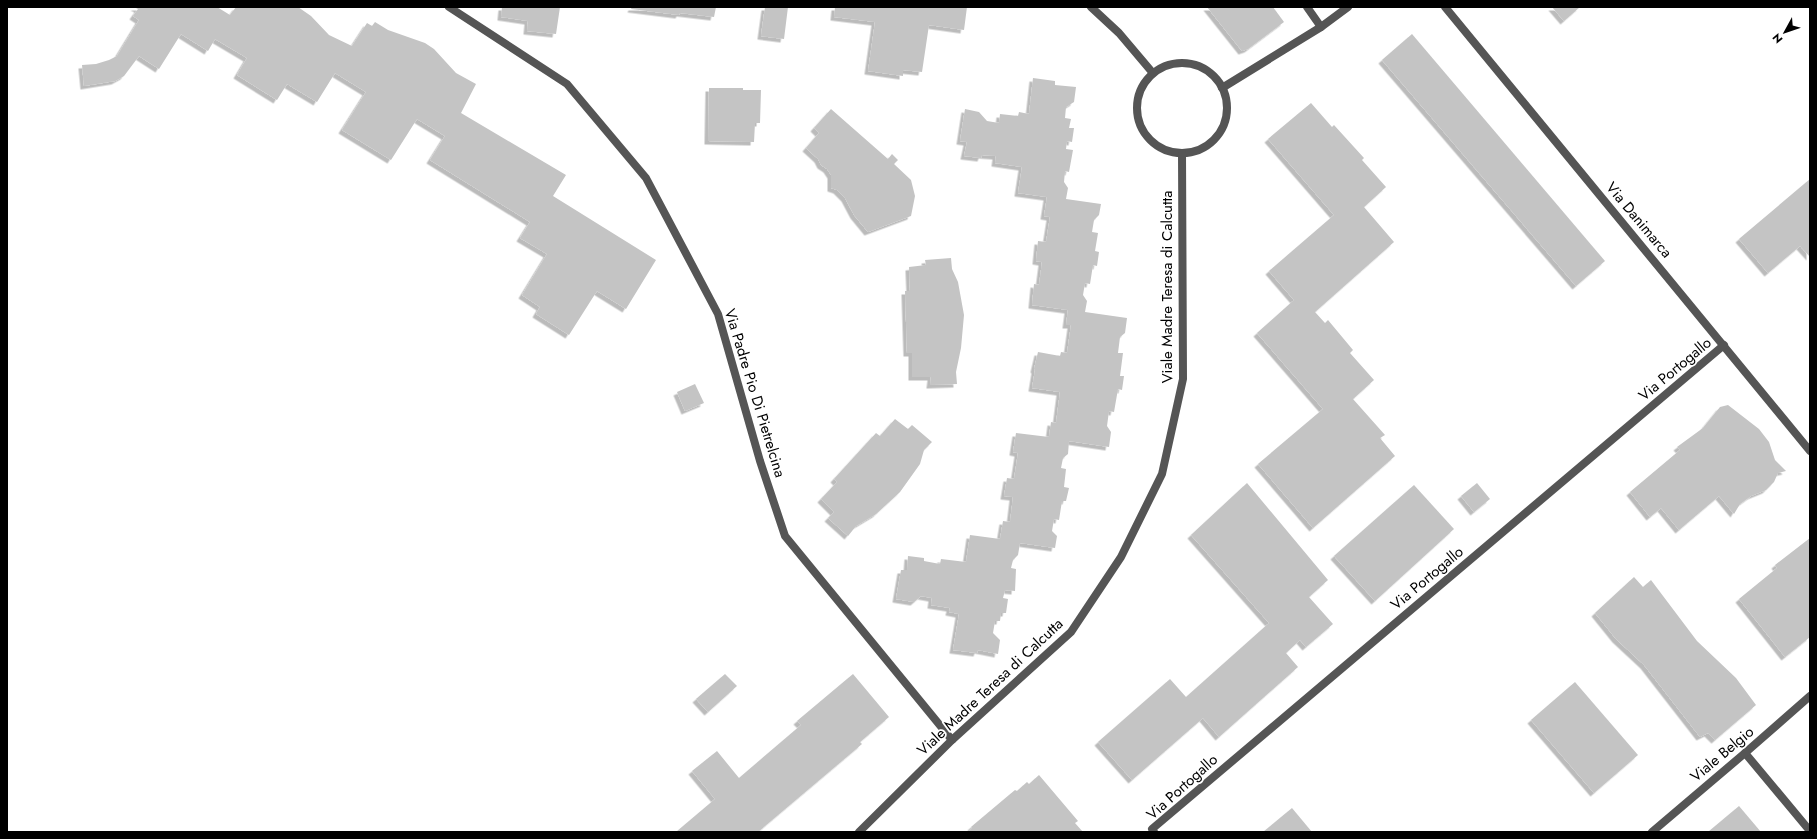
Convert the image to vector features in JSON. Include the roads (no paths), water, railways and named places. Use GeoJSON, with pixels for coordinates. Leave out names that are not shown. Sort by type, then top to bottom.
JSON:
{"type":"FeatureCollection","features":[{"type":"Feature","properties":{"kind":"street","name":"Via Padre Pio Di Pietrelcina"},"geometry":{"type":"LineString","coordinates":[[448,7],[567,84],[646,178],[718,314],[760,461],[786,536],[952,740]]}},
{"type":"Feature","properties":{"kind":"street"},"geometry":{"type":"LineString","coordinates":[[1091,7],[1119,32],[1152,72]]}},
{"type":"Feature","properties":{"kind":"street"},"geometry":{"type":"LineString","coordinates":[[1307,7],[1321,27]]}},
{"type":"Feature","properties":{"kind":"street"},"geometry":{"type":"LineString","coordinates":[[1222,88],[1321,27],[1348,7]]}},
{"type":"Feature","properties":{"kind":"street","name":"Via Danimarca"},"geometry":{"type":"LineString","coordinates":[[1445,7],[1810,451]]}},
{"type":"Feature","properties":{"kind":"street"},"geometry":{"type":"LineString","coordinates":[[1174,62],[1198,64],[1217,78],[1222,88],[1228,100],[1226,124],[1212,143],[1190,153],[1182,153],[1167,151],[1147,138],[1137,116],[1139,92],[1152,72],[1174,62]]}},
{"type":"Feature","properties":{"kind":"street","name":"Viale Madre Teresa di Calcutta"},"geometry":{"type":"LineString","coordinates":[[859,832],[952,740],[1071,632],[1121,557],[1162,474],[1183,379],[1182,153]]}},
{"type":"Feature","properties":{"kind":"street","name":"Via Portogallo"},"geometry":{"type":"LineString","coordinates":[[1154,832],[1152,829],[1724,346]]}},
{"type":"Feature","properties":{"kind":"street","name":"Viale Belgio"},"geometry":{"type":"LineString","coordinates":[[1652,832],[1810,696]]}},
{"type":"Feature","properties":{"kind":"street"},"geometry":{"type":"LineString","coordinates":[[1745,753],[1810,831]]}}]}
